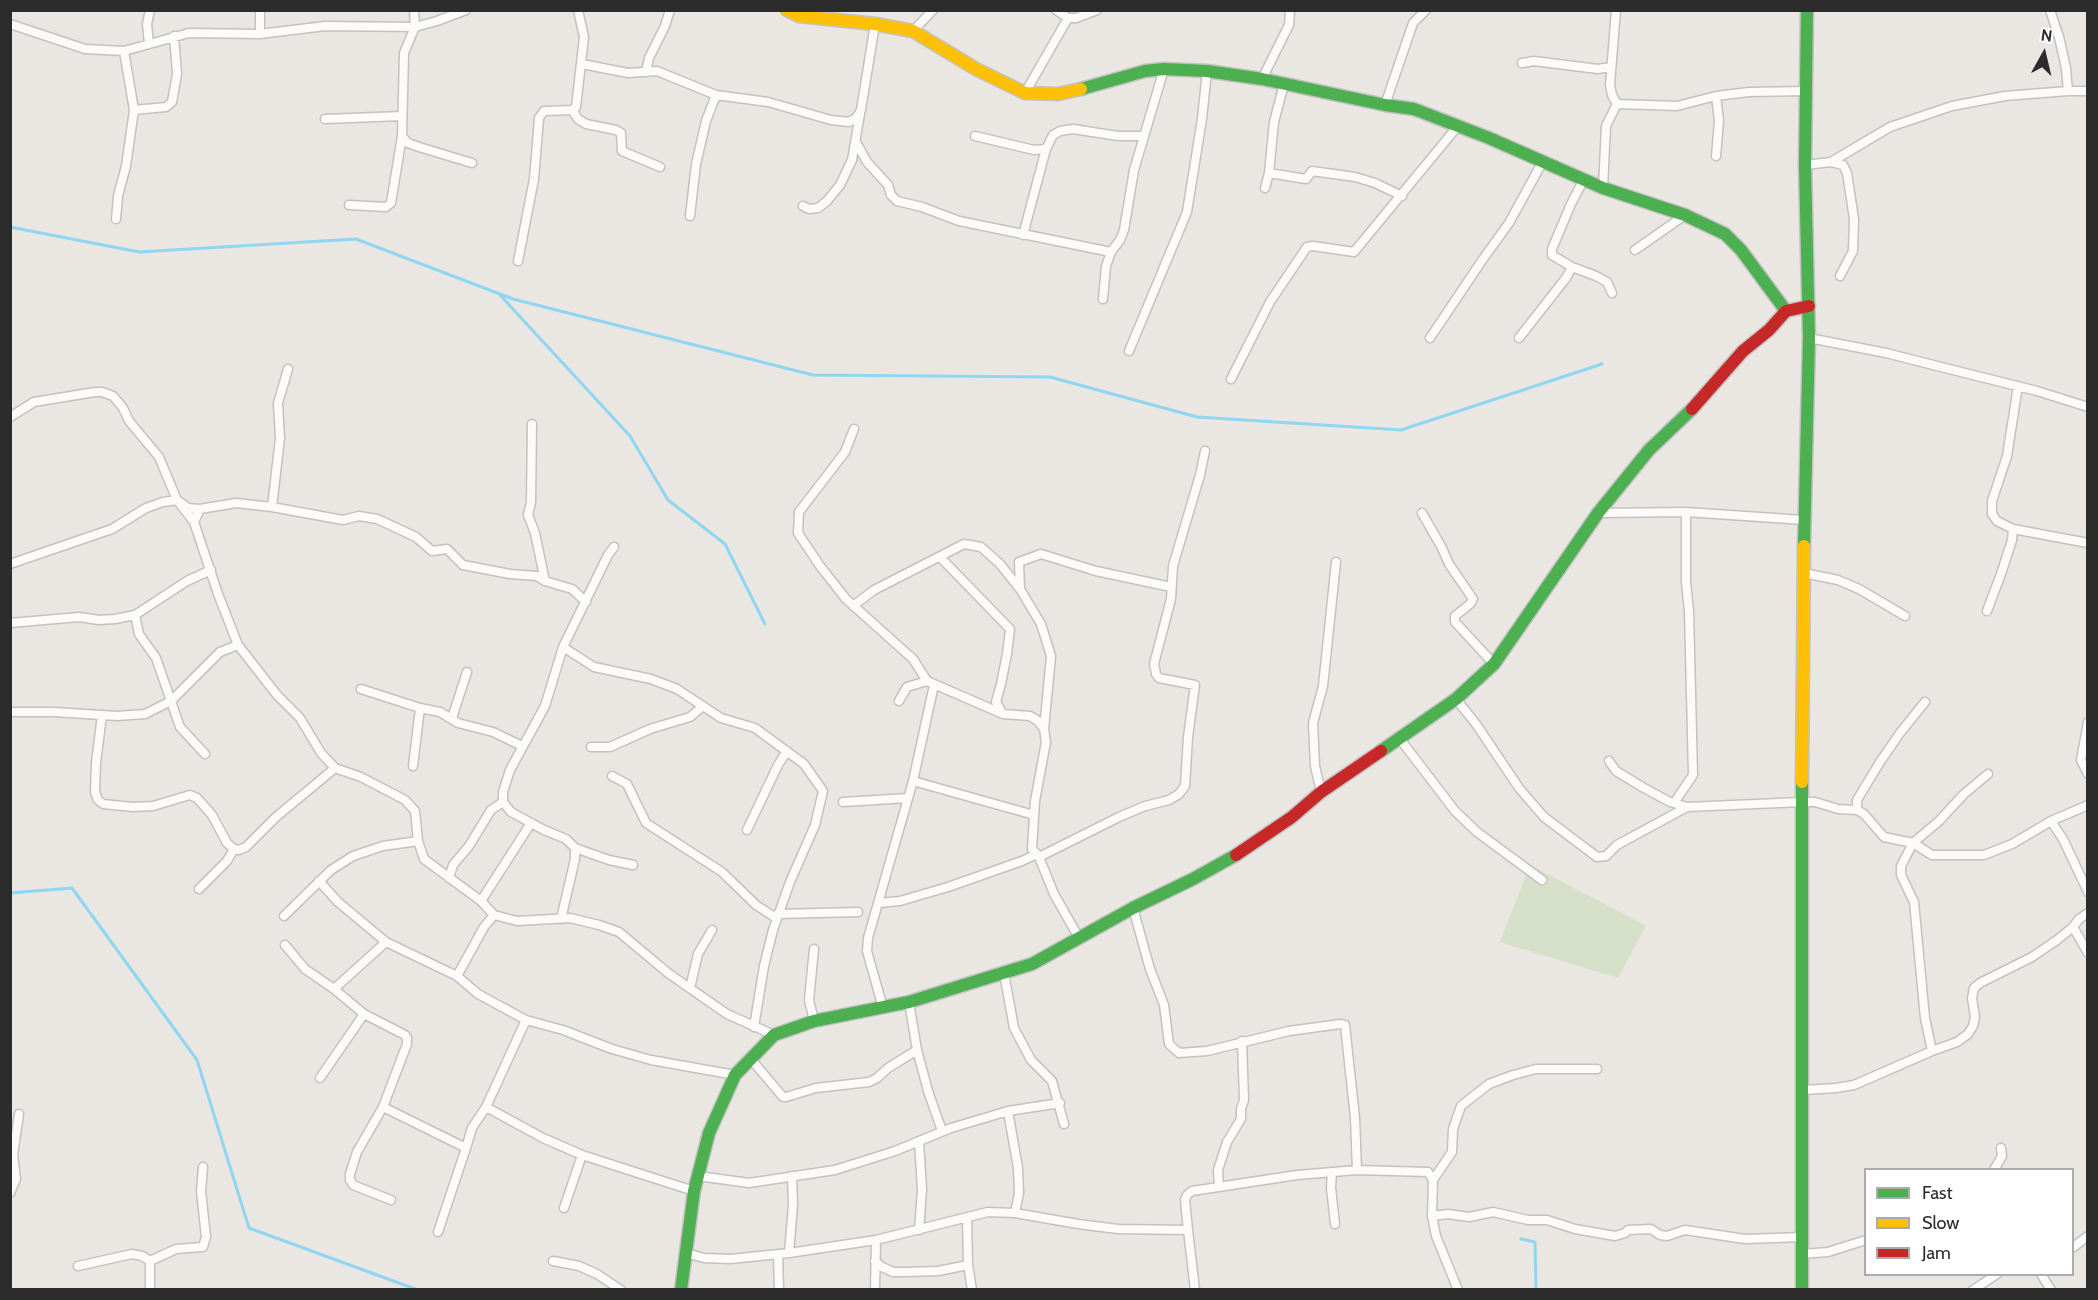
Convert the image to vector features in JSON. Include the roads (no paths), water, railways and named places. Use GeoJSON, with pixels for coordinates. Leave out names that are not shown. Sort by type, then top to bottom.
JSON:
{"type":"FeatureCollection","features":[{"type":"Feature","properties":{"kind":"street"},"geometry":{"type":"LineString","coordinates":[[149,44],[147,24],[150,10]]}},
{"type":"Feature","properties":{"kind":"street"},"geometry":{"type":"LineString","coordinates":[[260,10],[260,34]]}},
{"type":"Feature","properties":{"kind":"street"},"geometry":{"type":"LineString","coordinates":[[349,205],[386,207],[391,203],[402,136],[404,53],[415,27],[414,10]]}},
{"type":"Feature","properties":{"kind":"street"},"geometry":{"type":"LineString","coordinates":[[10,24],[85,49],[124,51],[189,33],[260,34],[325,26],[415,27],[466,10]]}},
{"type":"Feature","properties":{"kind":"street"},"geometry":{"type":"LineString","coordinates":[[518,261],[534,179],[539,118],[544,111],[572,110],[576,107],[584,37],[578,10]]}},
{"type":"Feature","properties":{"kind":"street"},"geometry":{"type":"LineString","coordinates":[[646,72],[649,58],[665,26],[670,10]]}},
{"type":"Feature","properties":{"kind":"street"},"geometry":{"type":"LineString","coordinates":[[787,10],[799,16],[875,24],[913,31],[976,69],[1025,93],[1058,94],[1145,71],[1164,69],[1207,71],[1262,79],[1414,109],[1604,188],[1685,215],[1725,234],[1741,250],[1786,311]]}},
{"type":"Feature","properties":{"kind":"street"},"geometry":{"type":"LineString","coordinates":[[1056,10],[1068,18],[1076,18],[1097,10]]}},
{"type":"Feature","properties":{"kind":"street"},"geometry":{"type":"LineString","coordinates":[[1262,79],[1289,25],[1290,10]]}},
{"type":"Feature","properties":{"kind":"street"},"geometry":{"type":"LineString","coordinates":[[1385,105],[1413,23],[1426,10]]}},
{"type":"Feature","properties":{"kind":"street"},"geometry":{"type":"LineString","coordinates":[[1616,10],[1610,85],[1611,95],[1617,104]]}},
{"type":"Feature","properties":{"kind":"street"},"geometry":{"type":"LineString","coordinates":[[1802,1290],[1804,520],[1809,338],[1805,165],[1807,10]]}},
{"type":"Feature","properties":{"kind":"street"},"geometry":{"type":"LineString","coordinates":[[2049,10],[2059,37],[2066,68],[2068,91]]}},
{"type":"Feature","properties":{"kind":"street"},"geometry":{"type":"LineString","coordinates":[[913,31],[927,12]]}},
{"type":"Feature","properties":{"kind":"street"},"geometry":{"type":"LineString","coordinates":[[1025,93],[1068,18]]}},
{"type":"Feature","properties":{"kind":"street"},"geometry":{"type":"LineString","coordinates":[[803,206],[809,209],[818,208],[832,195],[847,174],[856,142],[875,24]]}},
{"type":"Feature","properties":{"kind":"street"},"geometry":{"type":"LineString","coordinates":[[134,110],[166,107],[172,102],[177,74],[174,36]]}},
{"type":"Feature","properties":{"kind":"street"},"geometry":{"type":"LineString","coordinates":[[116,219],[134,110],[124,51]]}},
{"type":"Feature","properties":{"kind":"street"},"geometry":{"type":"LineString","coordinates":[[1522,63],[1534,61],[1598,69],[1610,67]]}},
{"type":"Feature","properties":{"kind":"street"},"geometry":{"type":"LineString","coordinates":[[582,64],[612,71],[657,71],[716,95],[768,102],[831,120],[849,122],[856,118],[861,110]]}},
{"type":"Feature","properties":{"kind":"street"},"geometry":{"type":"LineString","coordinates":[[1103,299],[1106,266],[1124,230],[1128,201],[1143,136],[1164,69]]}},
{"type":"Feature","properties":{"kind":"street"},"geometry":{"type":"LineString","coordinates":[[1129,351],[1187,212],[1201,128],[1207,71]]}},
{"type":"Feature","properties":{"kind":"street"},"geometry":{"type":"LineString","coordinates":[[1266,188],[1274,122],[1284,84]]}},
{"type":"Feature","properties":{"kind":"street"},"geometry":{"type":"LineString","coordinates":[[1617,104],[1677,106],[1716,96],[1749,92],[1807,91]]}},
{"type":"Feature","properties":{"kind":"street"},"geometry":{"type":"LineString","coordinates":[[1831,162],[1890,127],[1952,106],[2005,96],[2088,91]]}},
{"type":"Feature","properties":{"kind":"street"},"geometry":{"type":"LineString","coordinates":[[690,216],[696,164],[706,121],[716,95]]}},
{"type":"Feature","properties":{"kind":"street"},"geometry":{"type":"LineString","coordinates":[[1716,96],[1719,121],[1716,156]]}},
{"type":"Feature","properties":{"kind":"street"},"geometry":{"type":"LineString","coordinates":[[1604,188],[1606,126],[1617,104]]}},
{"type":"Feature","properties":{"kind":"street"},"geometry":{"type":"LineString","coordinates":[[572,110],[578,119],[586,124],[621,133],[622,151],[660,166]]}},
{"type":"Feature","properties":{"kind":"street"},"geometry":{"type":"LineString","coordinates":[[325,119],[402,116]]}},
{"type":"Feature","properties":{"kind":"street"},"geometry":{"type":"LineString","coordinates":[[1232,379],[1270,302],[1307,248],[1313,246],[1354,252],[1457,127]]}},
{"type":"Feature","properties":{"kind":"street"},"geometry":{"type":"LineString","coordinates":[[1023,235],[1046,149],[1053,135],[1073,129],[1118,136],[1143,136]]}},
{"type":"Feature","properties":{"kind":"street"},"geometry":{"type":"LineString","coordinates":[[402,136],[419,147],[472,163]]}},
{"type":"Feature","properties":{"kind":"street"},"geometry":{"type":"LineString","coordinates":[[975,136],[1034,150],[1046,149]]}},
{"type":"Feature","properties":{"kind":"street"},"geometry":{"type":"LineString","coordinates":[[856,142],[867,162],[888,185],[891,195],[897,201],[922,207],[959,221],[1111,252]]}},
{"type":"Feature","properties":{"kind":"street"},"geometry":{"type":"LineString","coordinates":[[1430,338],[1509,223],[1543,161]]}},
{"type":"Feature","properties":{"kind":"street"},"geometry":{"type":"LineString","coordinates":[[1805,165],[1831,162],[1843,165],[1847,173],[1854,219],[1853,251],[1840,276]]}},
{"type":"Feature","properties":{"kind":"street"},"geometry":{"type":"LineString","coordinates":[[1269,173],[1306,179],[1312,171],[1355,177],[1402,195]]}},
{"type":"Feature","properties":{"kind":"street"},"geometry":{"type":"LineString","coordinates":[[1584,179],[1552,249],[1552,255],[1572,267],[1607,282],[1612,293]]}},
{"type":"Feature","properties":{"kind":"street"},"geometry":{"type":"LineString","coordinates":[[1635,250],[1685,215]]}},
{"type":"Feature","properties":{"kind":"street"},"geometry":{"type":"LineString","coordinates":[[1520,338],[1572,267]]}},
{"type":"Feature","properties":{"kind":"street"},"geometry":{"type":"LineString","coordinates":[[681,1290],[694,1191],[709,1133],[735,1075],[774,1035],[814,1021],[909,1002],[1032,963],[1250,848],[1321,792],[1456,699],[1494,664],[1598,513],[1649,450],[1702,399],[1743,351],[1769,330],[1786,311],[1809,306]]}},
{"type":"Feature","properties":{"kind":"street"},"geometry":{"type":"LineString","coordinates":[[1809,338],[2019,386],[2088,407]]}},
{"type":"Feature","properties":{"kind":"street"},"geometry":{"type":"LineString","coordinates":[[272,507],[280,438],[278,404],[288,369]]}},
{"type":"Feature","properties":{"kind":"street"},"geometry":{"type":"LineString","coordinates":[[2019,386],[2007,456],[1992,501],[1992,514],[1997,521],[2013,529],[2088,543]]}},
{"type":"Feature","properties":{"kind":"street"},"geometry":{"type":"LineString","coordinates":[[10,417],[34,402],[95,392],[113,396],[123,408],[129,422],[159,457],[177,500],[194,522],[238,645],[277,695],[300,718],[321,753],[335,768],[361,777],[405,800],[415,811],[418,841],[424,859],[481,901],[494,915],[517,921],[570,918],[619,932],[727,1014],[774,1035]]}},
{"type":"Feature","properties":{"kind":"street"},"geometry":{"type":"LineString","coordinates":[[532,424],[531,502],[528,516],[535,533],[545,581]]}},
{"type":"Feature","properties":{"kind":"street"},"geometry":{"type":"LineString","coordinates":[[855,429],[845,452],[799,512],[798,533],[820,566],[853,606],[913,659],[930,683],[1003,714],[1030,716],[1044,729]]}},
{"type":"Feature","properties":{"kind":"street"},"geometry":{"type":"LineString","coordinates":[[879,903],[900,901],[948,887],[1038,855],[1145,806],[1169,800],[1179,794],[1185,786],[1188,737],[1196,685],[1159,678],[1154,664],[1169,611],[1173,566],[1205,451]]}},
{"type":"Feature","properties":{"kind":"street"},"geometry":{"type":"LineString","coordinates":[[10,564],[112,529],[146,508],[163,502],[177,500],[188,508],[200,509],[236,502],[343,520],[359,516],[377,519],[416,537],[432,551],[447,549],[455,560],[471,568],[537,576],[545,581],[572,589],[586,602]]}},
{"type":"Feature","properties":{"kind":"street"},"geometry":{"type":"LineString","coordinates":[[194,522],[200,509]]}},
{"type":"Feature","properties":{"kind":"street"},"geometry":{"type":"LineString","coordinates":[[1598,513],[1686,512],[1804,520]]}},
{"type":"Feature","properties":{"kind":"street"},"geometry":{"type":"LineString","coordinates":[[1674,803],[1693,775],[1689,611],[1686,582],[1686,512]]}},
{"type":"Feature","properties":{"kind":"street"},"geometry":{"type":"LineString","coordinates":[[1422,513],[1449,564],[1473,599],[1455,616],[1455,622],[1494,664]]}},
{"type":"Feature","properties":{"kind":"street"},"geometry":{"type":"LineString","coordinates":[[1987,611],[2012,540],[2013,529]]}},
{"type":"Feature","properties":{"kind":"street"},"geometry":{"type":"LineString","coordinates":[[853,606],[874,590],[964,544],[981,547],[1000,564],[1020,589],[1041,624],[1051,657],[1044,729],[1045,754],[1034,815],[1032,849],[1038,855],[1054,894],[1078,938]]}},
{"type":"Feature","properties":{"kind":"street"},"geometry":{"type":"LineString","coordinates":[[614,547],[563,647],[545,706],[514,761],[506,781],[503,802],[511,812],[566,838],[575,848],[609,860],[633,865]]}},
{"type":"Feature","properties":{"kind":"street"},"geometry":{"type":"LineString","coordinates":[[1020,589],[1019,562],[1041,554],[1096,572],[1171,587]]}},
{"type":"Feature","properties":{"kind":"street"},"geometry":{"type":"LineString","coordinates":[[940,557],[1010,629],[1002,684],[996,702],[1003,714]]}},
{"type":"Feature","properties":{"kind":"street"},"geometry":{"type":"LineString","coordinates":[[1321,792],[1315,766],[1313,723],[1323,686],[1336,562]]}},
{"type":"Feature","properties":{"kind":"street"},"geometry":{"type":"LineString","coordinates":[[10,623],[79,617],[99,620],[115,619],[135,615],[187,581],[211,570]]}},
{"type":"Feature","properties":{"kind":"street"},"geometry":{"type":"LineString","coordinates":[[1804,573],[1838,580],[1859,589],[1905,616]]}},
{"type":"Feature","properties":{"kind":"street"},"geometry":{"type":"LineString","coordinates":[[135,615],[139,634],[156,658],[180,727],[205,754]]}},
{"type":"Feature","properties":{"kind":"street"},"geometry":{"type":"LineString","coordinates":[[10,712],[145,714],[171,701],[220,652],[238,645]]}},
{"type":"Feature","properties":{"kind":"street"},"geometry":{"type":"LineString","coordinates":[[563,647],[594,668],[651,679],[677,689],[721,718],[755,729],[804,764],[824,791],[815,825],[777,916],[764,966],[754,1026]]}},
{"type":"Feature","properties":{"kind":"street"},"geometry":{"type":"LineString","coordinates":[[452,718],[467,672]]}},
{"type":"Feature","properties":{"kind":"street"},"geometry":{"type":"LineString","coordinates":[[899,701],[907,687],[930,683]]}},
{"type":"Feature","properties":{"kind":"street"},"geometry":{"type":"LineString","coordinates":[[883,1008],[867,951],[868,938],[913,781],[930,683]]}},
{"type":"Feature","properties":{"kind":"street"},"geometry":{"type":"LineString","coordinates":[[361,689],[440,712],[458,723],[493,732],[522,746]]}},
{"type":"Feature","properties":{"kind":"street"},"geometry":{"type":"LineString","coordinates":[[1456,699],[1476,724],[1519,788],[1544,817],[1597,857],[1606,856],[1617,845],[1687,807]]}},
{"type":"Feature","properties":{"kind":"street"},"geometry":{"type":"LineString","coordinates":[[1857,810],[1857,800],[1880,762],[1925,702]]}},
{"type":"Feature","properties":{"kind":"street"},"geometry":{"type":"LineString","coordinates":[[591,747],[610,747],[658,726],[690,717],[703,706]]}},
{"type":"Feature","properties":{"kind":"street"},"geometry":{"type":"LineString","coordinates":[[413,766],[420,708]]}},
{"type":"Feature","properties":{"kind":"street"},"geometry":{"type":"LineString","coordinates":[[102,715],[96,764],[95,792],[98,800],[103,804],[116,806],[153,806],[190,795],[197,798],[212,815],[227,843],[234,849],[239,850],[246,847],[276,817],[335,768]]}},
{"type":"Feature","properties":{"kind":"street"},"geometry":{"type":"LineString","coordinates":[[2088,723],[2081,760],[2088,774]]}},
{"type":"Feature","properties":{"kind":"street"},"geometry":{"type":"LineString","coordinates":[[1400,739],[1455,811],[1477,832],[1542,880]]}},
{"type":"Feature","properties":{"kind":"street"},"geometry":{"type":"LineString","coordinates":[[747,830],[778,765],[787,752]]}},
{"type":"Feature","properties":{"kind":"street"},"geometry":{"type":"LineString","coordinates":[[1609,761],[1616,771],[1674,803],[1687,807],[1815,802],[1838,809],[1857,810],[1864,814],[1884,837],[1912,843],[1932,855],[1984,855],[2012,844],[2051,821],[2088,805]]}},
{"type":"Feature","properties":{"kind":"street"},"geometry":{"type":"LineString","coordinates":[[1932,1051],[1924,1018],[1914,902],[1901,875],[1901,866],[1912,843],[1939,821],[1964,794],[1988,774]]}},
{"type":"Feature","properties":{"kind":"street"},"geometry":{"type":"LineString","coordinates":[[612,776],[627,784],[646,823],[722,872],[756,905],[777,916],[858,912]]}},
{"type":"Feature","properties":{"kind":"street"},"geometry":{"type":"LineString","coordinates":[[913,781],[1034,815]]}},
{"type":"Feature","properties":{"kind":"street"},"geometry":{"type":"LineString","coordinates":[[843,802],[908,798]]}},
{"type":"Feature","properties":{"kind":"street"},"geometry":{"type":"LineString","coordinates":[[449,878],[453,865],[469,846],[491,810],[503,802]]}},
{"type":"Feature","properties":{"kind":"street"},"geometry":{"type":"LineString","coordinates":[[2051,821],[2063,839],[2088,892]]}},
{"type":"Feature","properties":{"kind":"street"},"geometry":{"type":"LineString","coordinates":[[481,901],[531,823]]}},
{"type":"Feature","properties":{"kind":"street"},"geometry":{"type":"LineString","coordinates":[[284,916],[331,870],[353,856],[383,846],[418,841]]}},
{"type":"Feature","properties":{"kind":"street"},"geometry":{"type":"LineString","coordinates":[[561,919],[575,859],[575,848]]}},
{"type":"Feature","properties":{"kind":"street"},"geometry":{"type":"LineString","coordinates":[[198,889],[227,861],[234,849]]}},
{"type":"Feature","properties":{"kind":"street"},"geometry":{"type":"LineString","coordinates":[[319,881],[338,902],[386,942],[457,976],[478,993],[526,1020],[651,1060],[735,1075]]}},
{"type":"Feature","properties":{"kind":"street"},"geometry":{"type":"LineString","coordinates":[[1133,908],[1150,969],[1164,1005],[1169,1044],[1179,1053],[1206,1051],[1288,1031],[1345,1025],[1357,1170]]}},
{"type":"Feature","properties":{"kind":"street"},"geometry":{"type":"LineString","coordinates":[[1803,1090],[1854,1085],[1957,1042],[1968,1034],[1973,1026],[1974,988],[2032,957],[2088,913]]}},
{"type":"Feature","properties":{"kind":"street"},"geometry":{"type":"LineString","coordinates":[[457,976],[484,927],[494,915]]}},
{"type":"Feature","properties":{"kind":"street"},"geometry":{"type":"LineString","coordinates":[[2073,927],[2088,953]]}},
{"type":"Feature","properties":{"kind":"street"},"geometry":{"type":"LineString","coordinates":[[690,988],[698,954],[712,930]]}},
{"type":"Feature","properties":{"kind":"street"},"geometry":{"type":"LineString","coordinates":[[334,989],[386,942]]}},
{"type":"Feature","properties":{"kind":"street"},"geometry":{"type":"LineString","coordinates":[[285,945],[305,969],[364,1014],[407,1038],[407,1044],[383,1107],[357,1152],[350,1173],[353,1185],[391,1200]]}},
{"type":"Feature","properties":{"kind":"street"},"geometry":{"type":"LineString","coordinates":[[814,949],[809,1000],[814,1021]]}},
{"type":"Feature","properties":{"kind":"street"},"geometry":{"type":"LineString","coordinates":[[1004,973],[1014,1028],[1031,1060],[1052,1081],[1064,1124]]}},
{"type":"Feature","properties":{"kind":"street"},"geometry":{"type":"LineString","coordinates":[[909,1002],[917,1050],[942,1131]]}},
{"type":"Feature","properties":{"kind":"street"},"geometry":{"type":"LineString","coordinates":[[320,1078],[364,1014]]}},
{"type":"Feature","properties":{"kind":"street"},"geometry":{"type":"LineString","coordinates":[[438,1232],[472,1128],[486,1107],[526,1020]]}},
{"type":"Feature","properties":{"kind":"street"},"geometry":{"type":"LineString","coordinates":[[1219,1187],[1218,1170],[1227,1142],[1241,1119],[1244,1100],[1242,1041]]}},
{"type":"Feature","properties":{"kind":"street"},"geometry":{"type":"LineString","coordinates":[[750,1058],[786,1098],[816,1088],[868,1082],[878,1078],[888,1068],[917,1050]]}},
{"type":"Feature","properties":{"kind":"street"},"geometry":{"type":"LineString","coordinates":[[1458,1290],[1436,1236],[1432,1216],[1433,1180],[1452,1152],[1453,1129],[1461,1106],[1489,1084],[1513,1075],[1536,1069],[1597,1069]]}},
{"type":"Feature","properties":{"kind":"street"},"geometry":{"type":"LineString","coordinates":[[698,1176],[749,1184],[835,1170],[895,1151],[942,1131],[1008,1111],[1060,1103]]}},
{"type":"Feature","properties":{"kind":"street"},"geometry":{"type":"LineString","coordinates":[[383,1107],[466,1148]]}},
{"type":"Feature","properties":{"kind":"street"},"geometry":{"type":"LineString","coordinates":[[486,1107],[543,1138],[582,1155],[694,1191]]}},
{"type":"Feature","properties":{"kind":"street"},"geometry":{"type":"LineString","coordinates":[[1008,1111],[1018,1168],[1019,1193],[1015,1213]]}},
{"type":"Feature","properties":{"kind":"street"},"geometry":{"type":"LineString","coordinates":[[10,1193],[16,1179],[14,1155],[20,1114]]}},
{"type":"Feature","properties":{"kind":"street"},"geometry":{"type":"LineString","coordinates":[[919,1141],[922,1191],[919,1230]]}},
{"type":"Feature","properties":{"kind":"street"},"geometry":{"type":"LineString","coordinates":[[1995,1168],[2002,1156],[2001,1148]]}},
{"type":"Feature","properties":{"kind":"street"},"geometry":{"type":"LineString","coordinates":[[564,1208],[582,1155]]}},
{"type":"Feature","properties":{"kind":"street"},"geometry":{"type":"LineString","coordinates":[[150,1261],[176,1248],[203,1247],[206,1238],[201,1191],[203,1167]]}},
{"type":"Feature","properties":{"kind":"street"},"geometry":{"type":"LineString","coordinates":[[1195,1290],[1185,1200],[1192,1191],[1297,1175],[1357,1170],[1428,1172],[1433,1180]]}},
{"type":"Feature","properties":{"kind":"street"},"geometry":{"type":"LineString","coordinates":[[1332,1172],[1331,1188],[1335,1224]]}},
{"type":"Feature","properties":{"kind":"street"},"geometry":{"type":"LineString","coordinates":[[789,1253],[793,1205],[792,1176]]}},
{"type":"Feature","properties":{"kind":"street"},"geometry":{"type":"LineString","coordinates":[[686,1253],[704,1258],[730,1259],[789,1253],[876,1240],[988,1212],[1015,1213],[1119,1229],[1188,1230]]}},
{"type":"Feature","properties":{"kind":"street"},"geometry":{"type":"LineString","coordinates":[[1432,1216],[1448,1214],[1469,1217],[1493,1212],[1537,1221],[1547,1220],[1575,1229],[1615,1236],[1628,1230],[1651,1229],[1660,1235],[1667,1236],[1685,1230],[1746,1239],[1803,1237]]}},
{"type":"Feature","properties":{"kind":"street"},"geometry":{"type":"LineString","coordinates":[[967,1217],[968,1264],[972,1290]]}},
{"type":"Feature","properties":{"kind":"street"},"geometry":{"type":"LineString","coordinates":[[2074,1247],[2088,1236]]}},
{"type":"Feature","properties":{"kind":"street"},"geometry":{"type":"LineString","coordinates":[[875,1290],[876,1240]]}},
{"type":"Feature","properties":{"kind":"street"},"geometry":{"type":"LineString","coordinates":[[1802,1254],[1828,1252],[1864,1241]]}},
{"type":"Feature","properties":{"kind":"street"},"geometry":{"type":"LineString","coordinates":[[78,1266],[132,1254],[150,1261]]}},
{"type":"Feature","properties":{"kind":"street"},"geometry":{"type":"LineString","coordinates":[[778,1254],[779,1290]]}},
{"type":"Feature","properties":{"kind":"street"},"geometry":{"type":"LineString","coordinates":[[150,1261],[150,1290]]}},
{"type":"Feature","properties":{"kind":"street"},"geometry":{"type":"LineString","coordinates":[[553,1261],[579,1266],[597,1274],[621,1290]]}},
{"type":"Feature","properties":{"kind":"street"},"geometry":{"type":"LineString","coordinates":[[875,1261],[893,1272],[939,1271],[968,1264]]}},
{"type":"Feature","properties":{"kind":"street"},"geometry":{"type":"LineString","coordinates":[[1973,1290],[1995,1276]]}},
{"type":"Feature","properties":{"kind":"street"},"geometry":{"type":"LineString","coordinates":[[2042,1276],[2051,1290]]}},
{"type":"Feature","properties":{"kind":"waterway"},"geometry":{"type":"LineString","coordinates":[[10,227],[139,252],[356,239],[513,299],[813,375],[1050,377],[1197,417],[1401,430],[1602,364]]}},
{"type":"Feature","properties":{"kind":"waterway"},"geometry":{"type":"LineString","coordinates":[[500,295],[630,436],[668,500],[725,544],[765,624]]}},
{"type":"Feature","properties":{"kind":"waterway"},"geometry":{"type":"LineString","coordinates":[[10,893],[72,888],[197,1060],[249,1228],[418,1290]]}},
{"type":"Feature","properties":{"kind":"waterway"},"geometry":{"type":"LineString","coordinates":[[1521,1239],[1535,1242],[1536,1290]]}}]}
